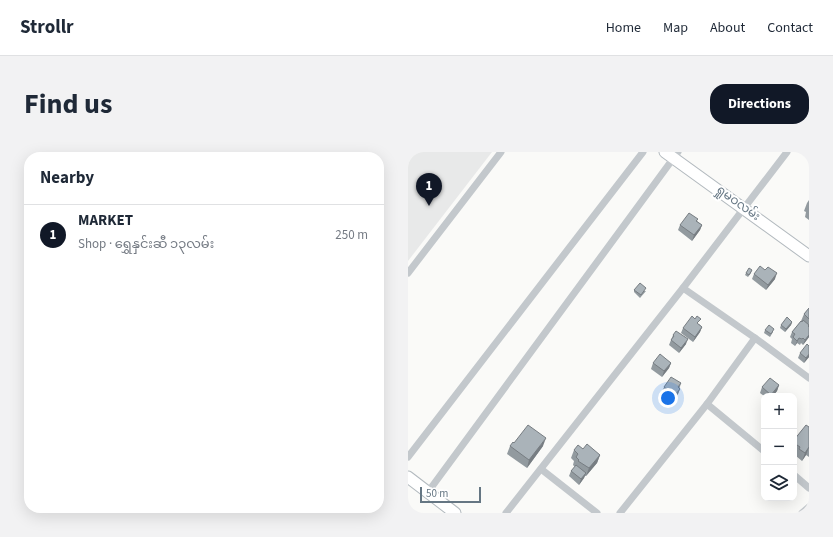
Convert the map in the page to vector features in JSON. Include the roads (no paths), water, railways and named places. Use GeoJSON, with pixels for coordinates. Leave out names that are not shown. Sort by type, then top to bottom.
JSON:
{"type":"FeatureCollection","features":[{"type":"Feature","properties":{"kind":"street"},"geometry":{"type":"LineString","coordinates":[[409,271],[501,152]]}},
{"type":"Feature","properties":{"kind":"street"},"geometry":{"type":"LineString","coordinates":[[408,457],[643,152]]}},
{"type":"Feature","properties":{"kind":"street"},"geometry":{"type":"LineString","coordinates":[[506,513],[683,288],[787,152]]}},
{"type":"Feature","properties":{"kind":"street"},"geometry":{"type":"LineString","coordinates":[[428,492],[672,154]]}},
{"type":"Feature","properties":{"kind":"street","name":"ရှုမဝလမ်း"},"geometry":{"type":"LineString","coordinates":[[672,154],[809,256]]}},
{"type":"Feature","properties":{"kind":"street"},"geometry":{"type":"LineString","coordinates":[[683,288],[809,378]]}},
{"type":"Feature","properties":{"kind":"street"},"geometry":{"type":"LineString","coordinates":[[620,513],[707,404],[755,338]]}},
{"type":"Feature","properties":{"kind":"street"},"geometry":{"type":"LineString","coordinates":[[707,404],[761,448]]}},
{"type":"Feature","properties":{"kind":"street"},"geometry":{"type":"LineString","coordinates":[[541,469],[597,513]]}},
{"type":"Feature","properties":{"kind":"street"},"geometry":{"type":"LineString","coordinates":[[408,477],[455,513]]}},
{"type":"Feature","properties":{"kind":"street"},"geometry":{"type":"LineString","coordinates":[[797,478],[809,488]]}},
{"type":"Feature","properties":{"kind":"street"},"geometry":{"type":"LineString","coordinates":[[802,513],[809,507]]}},
{"type":"Feature","properties":{"kind":"place","name":"MARKET"},"geometry":{"type":"Point","coordinates":[429,206]}}]}
